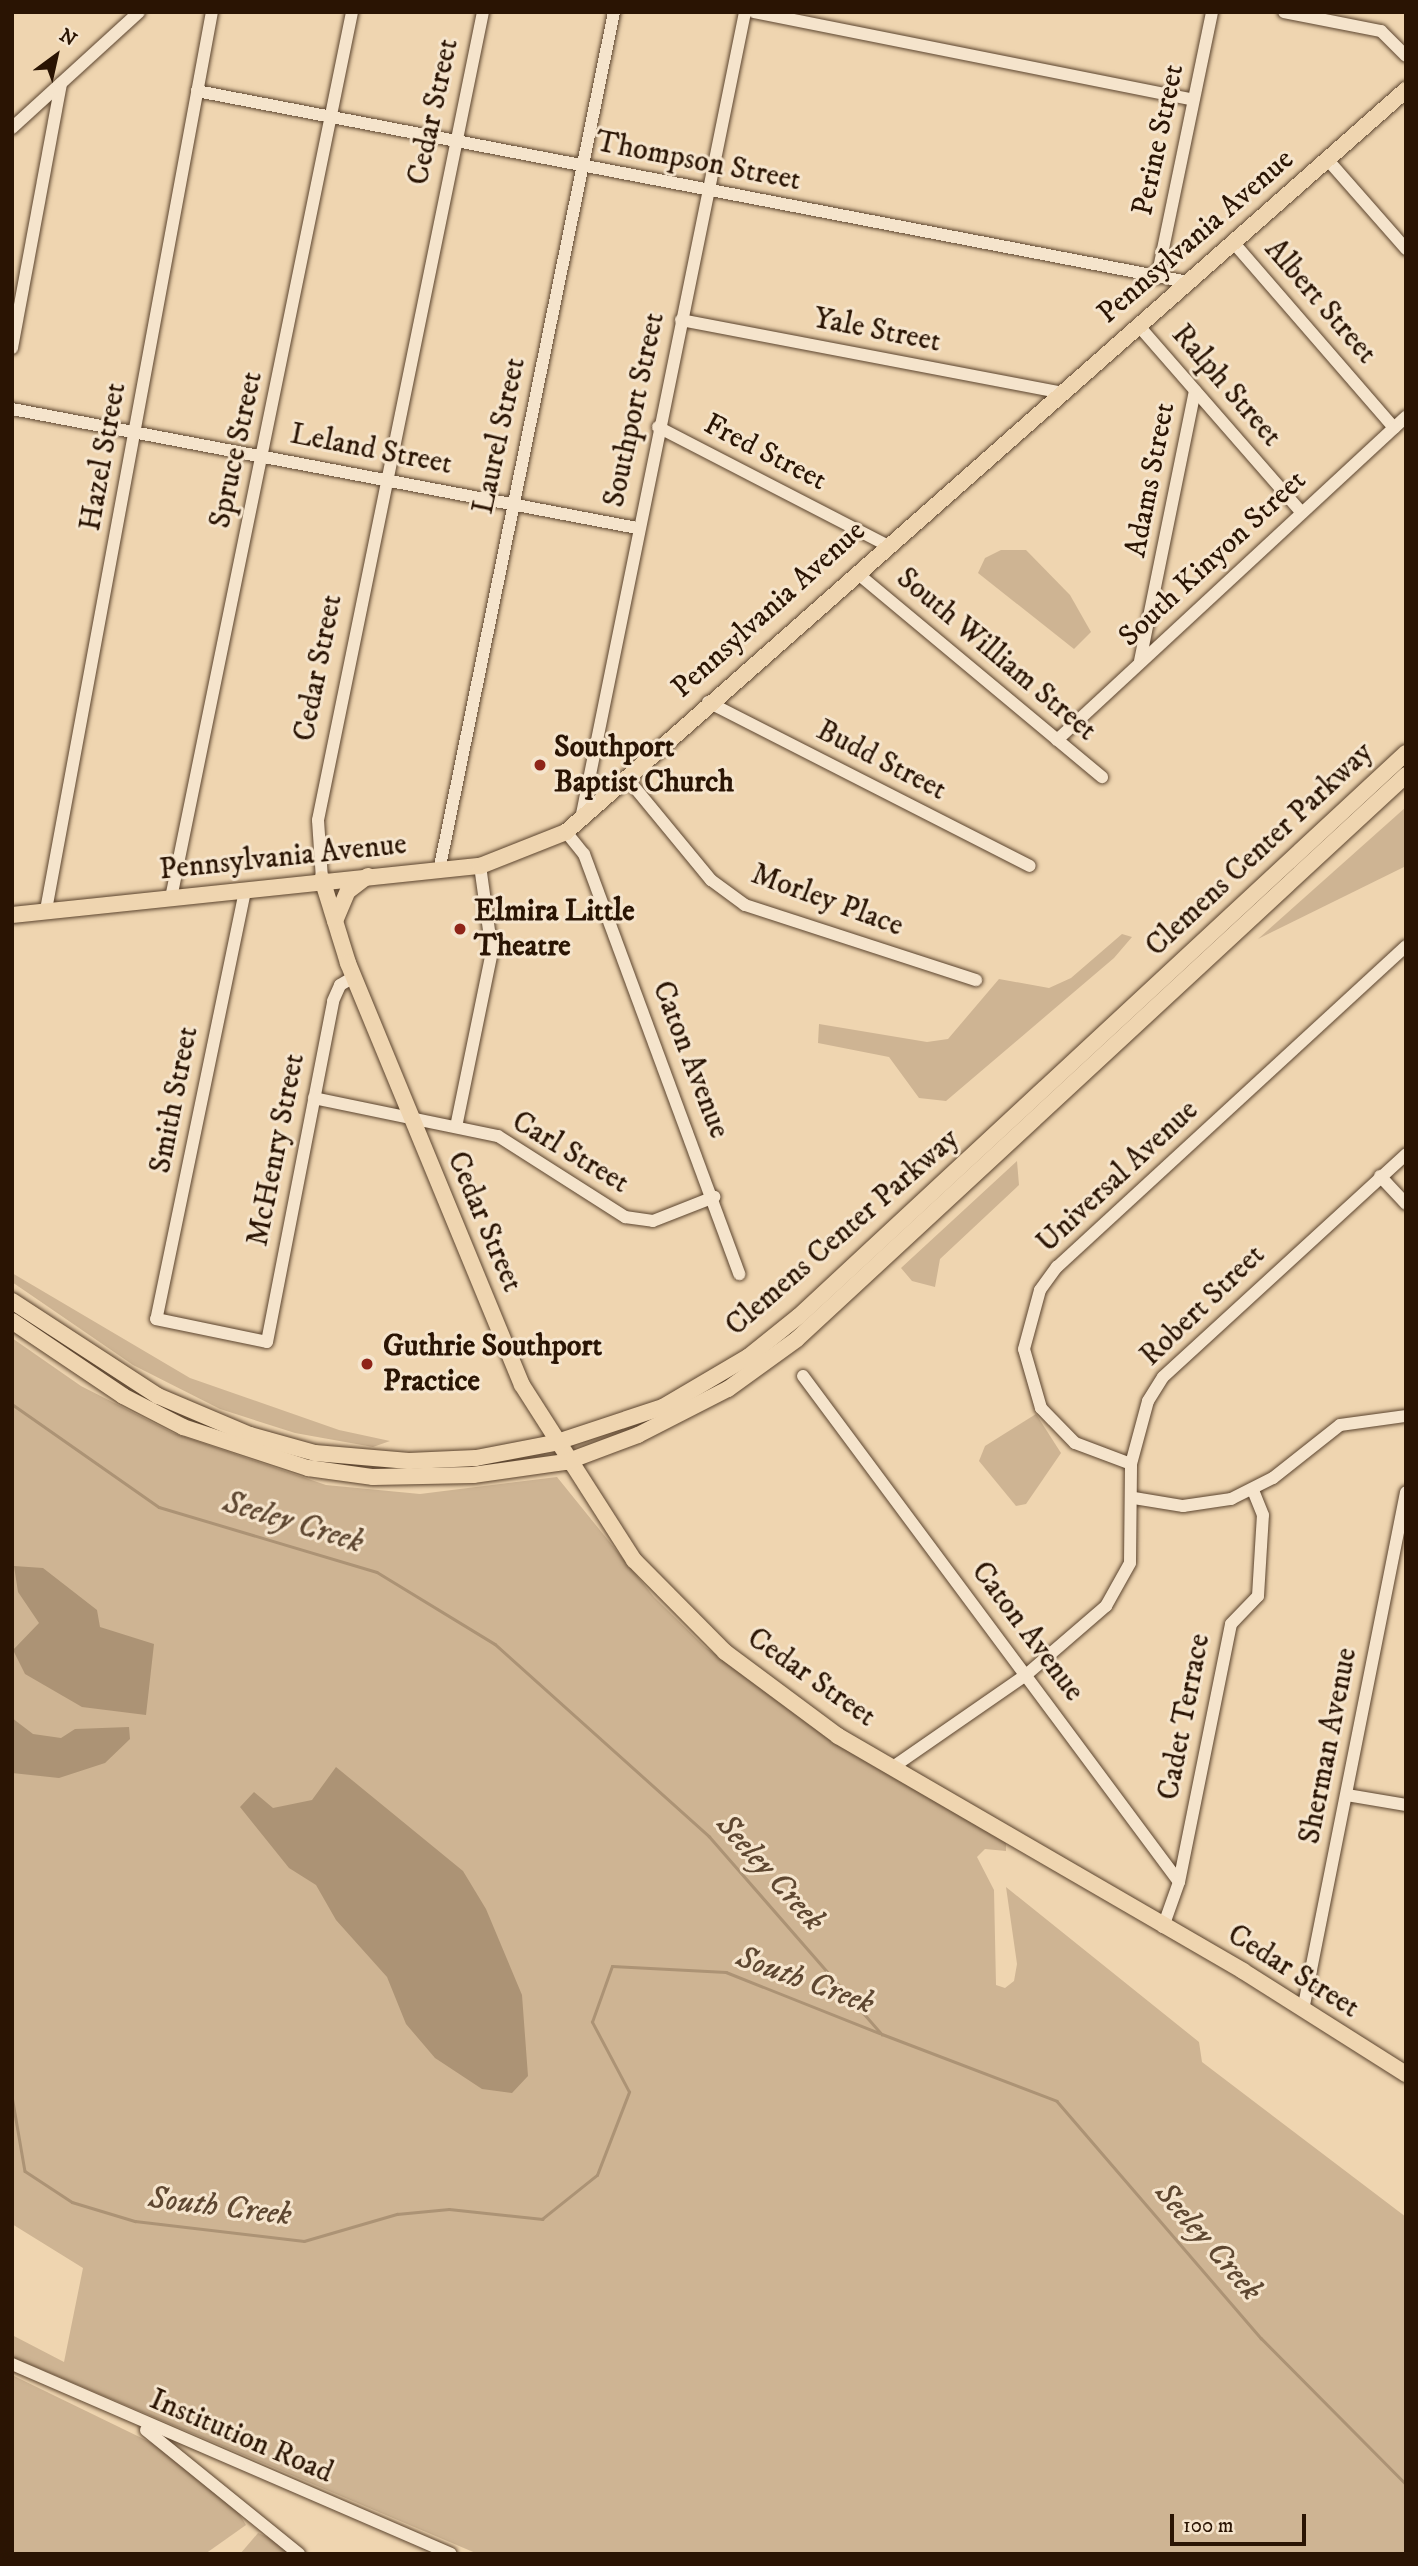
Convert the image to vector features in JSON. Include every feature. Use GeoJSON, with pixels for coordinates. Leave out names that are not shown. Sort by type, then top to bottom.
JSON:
{"type":"FeatureCollection","features":[{"type":"Feature","properties":{"kind":"main road","name":"Pennsylvania Avenue"},"geometry":{"type":"LineString","coordinates":[[12,915],[244,891],[322,879],[480,866],[566,832],[708,702],[857,573],[885,544],[1062,393],[1406,90]]}},
{"type":"Feature","properties":{"kind":"main road","name":"Clemens Center Parkway"},"geometry":{"type":"LineString","coordinates":[[12,1301],[158,1396],[282,1444],[409,1461],[559,1452],[663,1407],[782,1330],[1406,753]]}},
{"type":"Feature","properties":{"kind":"main road","name":"Clemens Center Parkway"},"geometry":{"type":"LineString","coordinates":[[12,1321],[152,1412],[277,1461],[407,1478],[559,1452],[698,1406],[797,1339],[1406,775]]}},
{"type":"Feature","properties":{"kind":"main road"},"geometry":{"type":"LineString","coordinates":[[335,921],[348,891],[369,876]]}},
{"type":"Feature","properties":{"kind":"main road","name":"Cedar Street"},"geometry":{"type":"LineString","coordinates":[[322,879],[354,977],[522,1385],[559,1452],[634,1560],[725,1652],[838,1736],[1303,2010],[1406,2074]]}},
{"type":"Feature","properties":{"kind":"street"},"geometry":{"type":"LineString","coordinates":[[12,128],[139,12]]}},
{"type":"Feature","properties":{"kind":"street","name":"Hazel Street"},"geometry":{"type":"LineString","coordinates":[[46,911],[212,12]]}},
{"type":"Feature","properties":{"kind":"street","name":"Spruce Street"},"geometry":{"type":"LineString","coordinates":[[171,898],[352,12]]}},
{"type":"Feature","properties":{"kind":"street","name":"Cedar Street"},"geometry":{"type":"LineString","coordinates":[[322,879],[318,820],[385,480],[483,12]]}},
{"type":"Feature","properties":{"kind":"street","name":"Laurel Street"},"geometry":{"type":"LineString","coordinates":[[439,871],[614,12]]}},
{"type":"Feature","properties":{"kind":"street","name":"Southport Street"},"geometry":{"type":"LineString","coordinates":[[580,819],[637,528],[710,191],[745,12]]}},
{"type":"Feature","properties":{"kind":"street"},"geometry":{"type":"LineString","coordinates":[[754,12],[1193,100]]}},
{"type":"Feature","properties":{"kind":"street","name":"Perine Street"},"geometry":{"type":"LineString","coordinates":[[1157,278],[1212,12]]}},
{"type":"Feature","properties":{"kind":"street"},"geometry":{"type":"LineString","coordinates":[[1284,12],[1381,31],[1406,56]]}},
{"type":"Feature","properties":{"kind":"street"},"geometry":{"type":"LineString","coordinates":[[12,348],[61,84]]}},
{"type":"Feature","properties":{"kind":"street","name":"Thompson Street"},"geometry":{"type":"LineString","coordinates":[[197,91],[331,119],[1188,282]]}},
{"type":"Feature","properties":{"kind":"street"},"geometry":{"type":"LineString","coordinates":[[1326,159],[1406,249]]}},
{"type":"Feature","properties":{"kind":"street","name":"Albert Street"},"geometry":{"type":"LineString","coordinates":[[1233,242],[1394,428]]}},
{"type":"Feature","properties":{"kind":"street","name":"Yale Street"},"geometry":{"type":"LineString","coordinates":[[681,320],[1062,393]]}},
{"type":"Feature","properties":{"kind":"street","name":"Ralph Street"},"geometry":{"type":"LineString","coordinates":[[1138,325],[1302,513]]}},
{"type":"Feature","properties":{"kind":"street","name":"Adams Street"},"geometry":{"type":"LineString","coordinates":[[1140,661],[1195,391]]}},
{"type":"Feature","properties":{"kind":"street","name":"Leland Street"},"geometry":{"type":"LineString","coordinates":[[12,409],[637,528]]}},
{"type":"Feature","properties":{"kind":"street","name":"South Kinyon Street"},"geometry":{"type":"LineString","coordinates":[[1057,740],[1406,417]]}},
{"type":"Feature","properties":{"kind":"street","name":"Fred Street"},"geometry":{"type":"LineString","coordinates":[[658,427],[885,544]]}},
{"type":"Feature","properties":{"kind":"street","name":"South William Street"},"geometry":{"type":"LineString","coordinates":[[857,573],[1102,777]]}},
{"type":"Feature","properties":{"kind":"street","name":"Budd Street"},"geometry":{"type":"LineString","coordinates":[[708,702],[1030,866]]}},
{"type":"Feature","properties":{"kind":"street","name":"Morley Place"},"geometry":{"type":"LineString","coordinates":[[626,777],[701,869],[745,905],[976,980]]}},
{"type":"Feature","properties":{"kind":"street","name":"Caton Avenue"},"geometry":{"type":"LineString","coordinates":[[566,832],[584,854],[714,1197],[740,1273]]}},
{"type":"Feature","properties":{"kind":"street"},"geometry":{"type":"LineString","coordinates":[[456,1127],[492,952],[480,866]]}},
{"type":"Feature","properties":{"kind":"street","name":"Smith Street"},"geometry":{"type":"LineString","coordinates":[[244,891],[156,1319],[267,1342]]}},
{"type":"Feature","properties":{"kind":"street","name":"Universal Avenue"},"geometry":{"type":"LineString","coordinates":[[1131,1464],[1075,1443],[1041,1408],[1024,1349],[1040,1290],[1057,1267],[1406,946]]}},
{"type":"Feature","properties":{"kind":"street","name":"McHenry Street"},"geometry":{"type":"LineString","coordinates":[[267,1342],[333,1000],[340,985],[354,977]]}},
{"type":"Feature","properties":{"kind":"street","name":"Carl Street"},"geometry":{"type":"LineString","coordinates":[[314,1098],[498,1136],[625,1217],[653,1220],[714,1197]]}},
{"type":"Feature","properties":{"kind":"street","name":"Robert Street"},"geometry":{"type":"LineString","coordinates":[[893,1767],[1026,1675],[1106,1605],[1129,1563],[1134,1498],[1131,1464],[1148,1401],[1163,1377],[1406,1154]]}},
{"type":"Feature","properties":{"kind":"street"},"geometry":{"type":"LineString","coordinates":[[1380,1176],[1406,1205]]}},
{"type":"Feature","properties":{"kind":"street","name":"Caton Avenue"},"geometry":{"type":"LineString","coordinates":[[803,1376],[1179,1882]]}},
{"type":"Feature","properties":{"kind":"street"},"geometry":{"type":"LineString","coordinates":[[1134,1498],[1199,1506],[1253,1490],[1340,1425],[1406,1416]]}},
{"type":"Feature","properties":{"kind":"street","name":"Cadet Terrace"},"geometry":{"type":"LineString","coordinates":[[1179,1882],[1231,1624],[1258,1597],[1263,1515],[1253,1490]]}},
{"type":"Feature","properties":{"kind":"street","name":"Sherman Avenue"},"geometry":{"type":"LineString","coordinates":[[1303,2010],[1406,1492]]}},
{"type":"Feature","properties":{"kind":"street"},"geometry":{"type":"LineString","coordinates":[[1347,1794],[1406,1805]]}},
{"type":"Feature","properties":{"kind":"street"},"geometry":{"type":"LineString","coordinates":[[1163,1927],[1179,1882]]}},
{"type":"Feature","properties":{"kind":"street","name":"Institution Road"},"geometry":{"type":"LineString","coordinates":[[12,2364],[135,2421],[451,2554]]}},
{"type":"Feature","properties":{"kind":"street"},"geometry":{"type":"LineString","coordinates":[[135,2421],[299,2554]]}},
{"type":"Feature","properties":{"kind":"shaded area"},"geometry":{"type":"Polygon","coordinates":[[[1001,550],[1026,550],[1070,595],[1091,632],[1074,649],[978,573],[985,558],[1001,550]]]}},
{"type":"Feature","properties":{"kind":"shaded area"},"geometry":{"type":"Polygon","coordinates":[[[1406,807],[1406,866],[1258,939],[1406,807]]]}},
{"type":"Feature","properties":{"kind":"shaded area"},"geometry":{"type":"Polygon","coordinates":[[[1122,934],[1132,937],[1114,958],[946,1101],[919,1098],[889,1057],[818,1043],[819,1024],[927,1042],[948,1039],[999,979],[1049,988],[1071,978],[1122,934]]]}},
{"type":"Feature","properties":{"kind":"shaded area"},"geometry":{"type":"Polygon","coordinates":[[[1017,1161],[1019,1185],[940,1259],[935,1287],[912,1281],[901,1268],[1017,1161]]]}},
{"type":"Feature","properties":{"kind":"shaded area"},"geometry":{"type":"Polygon","coordinates":[[[12,1273],[190,1378],[339,1430],[390,1441],[373,1447],[295,1433],[220,1409],[133,1365],[12,1282],[12,1273]]]}},
{"type":"Feature","properties":{"kind":"shaded area"},"geometry":{"type":"Polygon","coordinates":[[[12,1338],[81,1386],[173,1433],[326,1485],[420,1494],[557,1477],[654,1597],[705,1647],[848,1749],[1006,1843],[1006,1851],[985,1849],[977,1857],[994,1890],[996,1985],[1005,1988],[1014,1981],[1017,1964],[1006,1887],[1199,2042],[1202,2062],[1406,2217],[1406,2554],[478,2554],[12,2357],[12,2335],[64,2362],[83,2268],[12,2224],[12,1338]]]}},
{"type":"Feature","properties":{"kind":"shaded area"},"geometry":{"type":"Polygon","coordinates":[[[1036,1414],[1061,1453],[1026,1504],[1016,1506],[979,1461],[985,1446],[1036,1414]]]}},
{"type":"Feature","properties":{"kind":"shaded area"},"geometry":{"type":"Polygon","coordinates":[[[14,1566],[43,1568],[97,1610],[100,1627],[154,1644],[146,1715],[82,1707],[25,1674],[13,1650],[39,1623],[18,1592],[14,1566]]]}},
{"type":"Feature","properties":{"kind":"shaded area"},"geometry":{"type":"Polygon","coordinates":[[[12,1718],[33,1734],[61,1738],[75,1729],[129,1727],[130,1739],[105,1763],[59,1778],[12,1773],[12,1718]]]}},
{"type":"Feature","properties":{"kind":"shaded area"},"geometry":{"type":"Polygon","coordinates":[[[336,1767],[463,1871],[486,1909],[522,1995],[528,2076],[512,2093],[482,2089],[435,2058],[406,2024],[387,1977],[336,1920],[316,1885],[289,1868],[240,1807],[254,1792],[273,1808],[312,1800],[336,1767]]]}},
{"type":"Feature","properties":{"kind":"shaded area"},"geometry":{"type":"Polygon","coordinates":[[[12,2375],[156,2445],[237,2510],[246,2525],[205,2554],[12,2554],[12,2375]]]}},
{"type":"Feature","properties":{"kind":"shaded area"},"geometry":{"type":"Polygon","coordinates":[[[258,2533],[270,2538],[290,2554],[240,2554],[258,2533]]]}},
{"type":"Feature","properties":{"kind":"waterway","name":"Seeley Creek"},"geometry":{"type":"LineString","coordinates":[[12,1404],[159,1507],[377,1572],[495,1644],[709,1836],[882,2034],[1057,2101],[1261,2338],[1406,2484]]}},
{"type":"Feature","properties":{"kind":"waterway","name":"South Creek"},"geometry":{"type":"LineString","coordinates":[[12,2096],[25,2171],[72,2202],[135,2221],[304,2241],[397,2214],[449,2209],[542,2219],[597,2175],[629,2092],[592,2022],[612,1966],[726,1972],[879,2033]]}},
{"type":"Feature","properties":{"kind":"place","name":"Southport Baptist Church"},"geometry":{"type":"Point","coordinates":[540,765]}},
{"type":"Feature","properties":{"kind":"place","name":"Elmira Little Theatre"},"geometry":{"type":"Point","coordinates":[460,929]}},
{"type":"Feature","properties":{"kind":"place","name":"Guthrie Southport Practice"},"geometry":{"type":"Point","coordinates":[367,1364]}}]}
